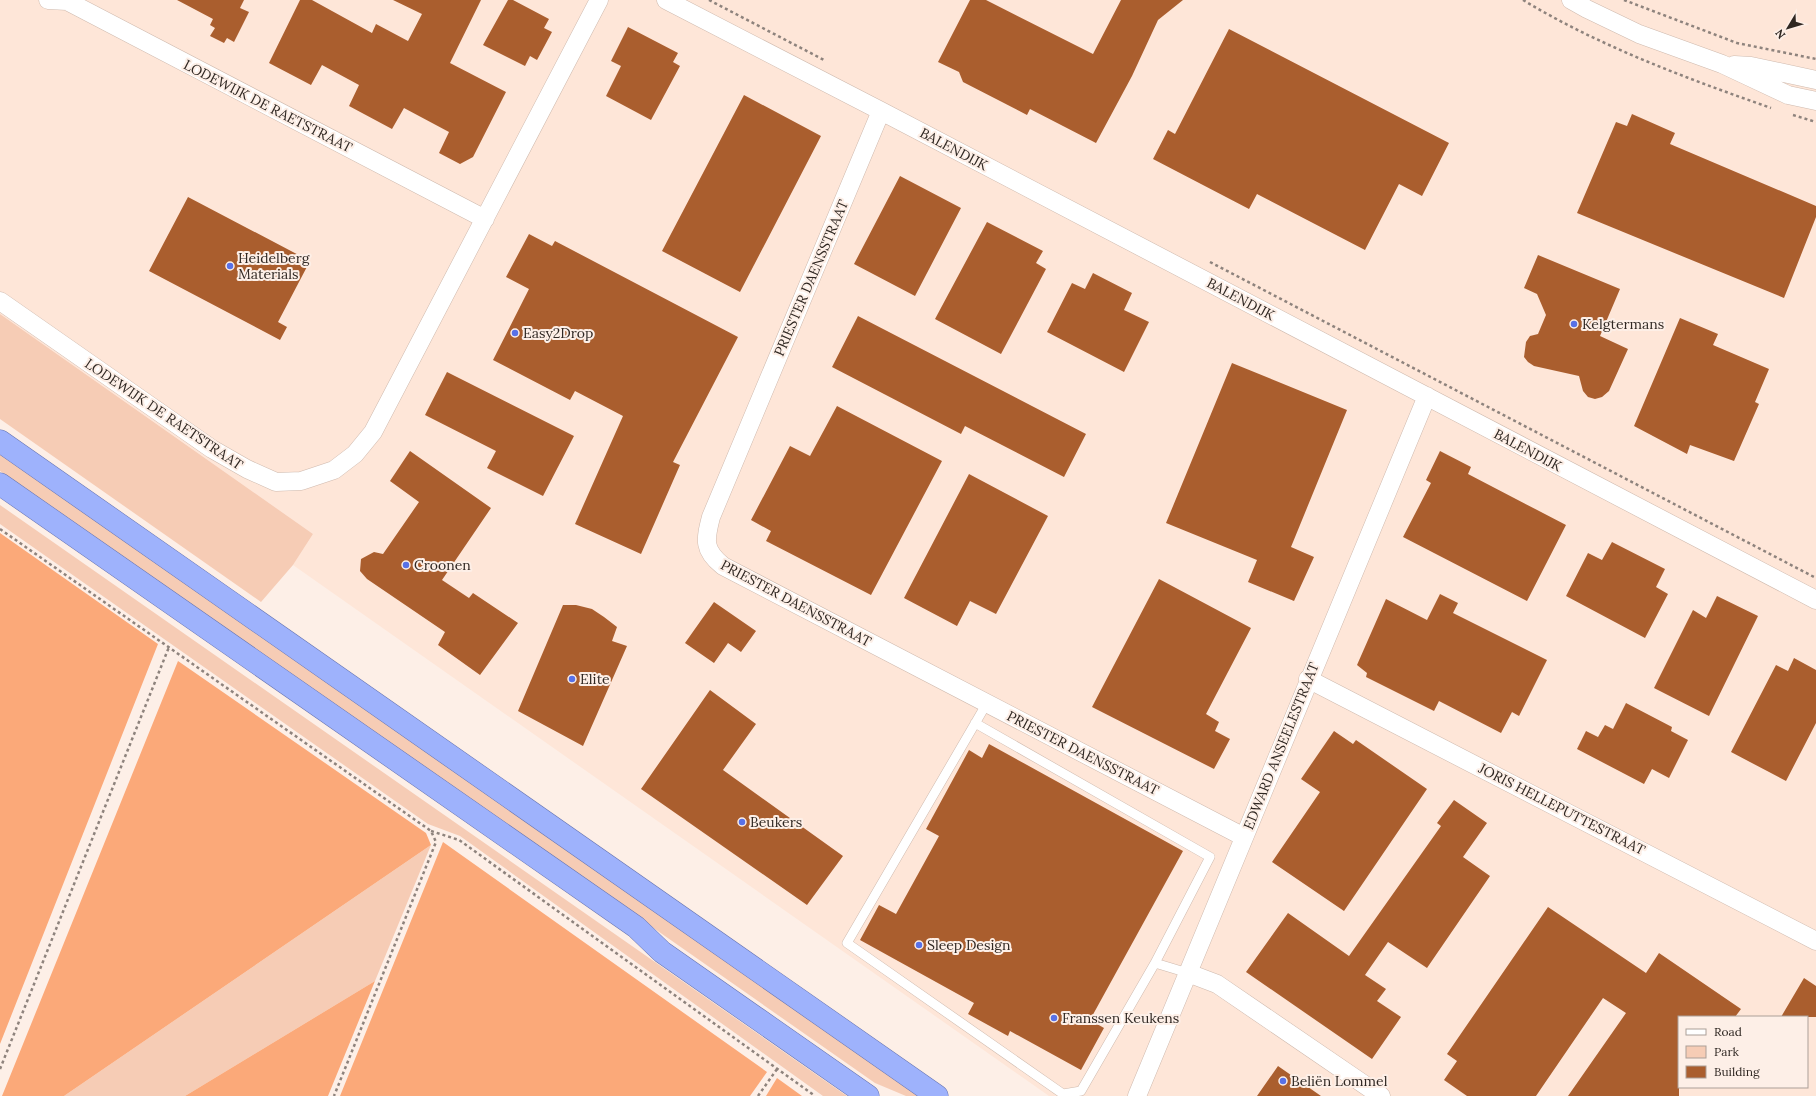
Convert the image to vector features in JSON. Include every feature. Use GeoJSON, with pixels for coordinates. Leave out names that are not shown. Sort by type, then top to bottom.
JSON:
{"type":"FeatureCollection","features":[{"type":"Feature","properties":{"kind":"highway"},"geometry":{"type":"LineString","coordinates":[[0,441],[937,1096]]}},
{"type":"Feature","properties":{"kind":"highway"},"geometry":{"type":"LineString","coordinates":[[0,484],[636,927],[662,952],[868,1096]]}},
{"type":"Feature","properties":{"kind":"street","name":"LODEWIJK DE RAETSTRAAT"},"geometry":{"type":"LineString","coordinates":[[48,0],[67,1],[485,219]]}},
{"type":"Feature","properties":{"kind":"street","name":"LODEWIJK DE RAETSTRAAT"},"geometry":{"type":"LineString","coordinates":[[0,301],[217,452],[246,469],[276,482],[301,481],[334,470],[355,454],[373,432],[599,0]]}},
{"type":"Feature","properties":{"kind":"street","name":"BALENDIJK"},"geometry":{"type":"LineString","coordinates":[[666,0],[1816,600]]}},
{"type":"Feature","properties":{"kind":"street"},"geometry":{"type":"LineString","coordinates":[[1571,0],[1587,10],[1640,34],[1722,64],[1788,95],[1816,101]]}},
{"type":"Feature","properties":{"kind":"street"},"geometry":{"type":"LineString","coordinates":[[1722,64],[1752,66],[1816,80]]}},
{"type":"Feature","properties":{"kind":"street","name":"PRIESTER DAENSSTRAAT"},"geometry":{"type":"LineString","coordinates":[[881,111],[711,517],[707,535],[708,549],[712,558],[723,566],[1244,837]]}},
{"type":"Feature","properties":{"kind":"street","name":"EDWARD ANSEELESTRAAT"},"geometry":{"type":"LineString","coordinates":[[1137,1096],[1308,678],[1427,396]]}},
{"type":"Feature","properties":{"kind":"street","name":"JORIS HELLEPUTTESTRAAT"},"geometry":{"type":"LineString","coordinates":[[1308,678],[1816,941]]}},
{"type":"Feature","properties":{"kind":"street"},"geometry":{"type":"LineString","coordinates":[[1188,973],[1217,984],[1381,1096]]}},
{"type":"Feature","properties":{"kind":"lane"},"geometry":{"type":"LineString","coordinates":[[975,723],[1210,857],[1155,963],[1081,1091],[1063,1094],[847,943],[975,723],[987,703]]}},
{"type":"Feature","properties":{"kind":"lane"},"geometry":{"type":"LineString","coordinates":[[1155,963],[1188,973]]}},
{"type":"Feature","properties":{"kind":"path"},"geometry":{"type":"LineString","coordinates":[[709,0],[825,61]]}},
{"type":"Feature","properties":{"kind":"path"},"geometry":{"type":"LineString","coordinates":[[1523,0],[1563,23],[1631,56],[1774,109]]}},
{"type":"Feature","properties":{"kind":"path"},"geometry":{"type":"LineString","coordinates":[[1624,0],[1737,43],[1816,59]]}},
{"type":"Feature","properties":{"kind":"path"},"geometry":{"type":"LineString","coordinates":[[1788,113],[1816,122]]}},
{"type":"Feature","properties":{"kind":"path"},"geometry":{"type":"LineString","coordinates":[[1208,261],[1816,578]]}},
{"type":"Feature","properties":{"kind":"path"},"geometry":{"type":"LineString","coordinates":[[0,529],[431,831],[458,840],[815,1096]]}},
{"type":"Feature","properties":{"kind":"path"},"geometry":{"type":"LineString","coordinates":[[0,1069],[169,647]]}},
{"type":"Feature","properties":{"kind":"path"},"geometry":{"type":"LineString","coordinates":[[334,1096],[436,842],[431,831]]}},
{"type":"Feature","properties":{"kind":"path"},"geometry":{"type":"LineString","coordinates":[[758,1096],[777,1069]]}},
{"type":"Feature","properties":{"kind":"shaded area"},"geometry":{"type":"Polygon","coordinates":[[[0,0],[1816,0],[1816,1096],[1049,1096],[293,565],[313,534],[0,314],[0,0]]]}},
{"type":"Feature","properties":{"kind":"shaded area"},"geometry":{"type":"Polygon","coordinates":[[[0,533],[158,644],[0,1044],[0,533]]]}},
{"type":"Feature","properties":{"kind":"shaded area"},"geometry":{"type":"Polygon","coordinates":[[[178,661],[426,833],[431,845],[64,1096],[2,1096],[178,661]]]}},
{"type":"Feature","properties":{"kind":"shaded area"},"geometry":{"type":"Polygon","coordinates":[[[443,842],[767,1072],[750,1096],[340,1096],[443,842]]]}},
{"type":"Feature","properties":{"kind":"shaded area"},"geometry":{"type":"Polygon","coordinates":[[[375,981],[328,1096],[185,1096],[375,981]]]}},
{"type":"Feature","properties":{"kind":"shaded area"},"geometry":{"type":"Polygon","coordinates":[[[777,1078],[802,1096],[766,1096],[777,1078]]]}},
{"type":"Feature","properties":{"kind":"green space"},"geometry":{"type":"Polygon","coordinates":[[[0,314],[313,534],[293,565],[261,602],[0,419],[0,314]]]}},
{"type":"Feature","properties":{"kind":"green space"},"geometry":{"type":"Polygon","coordinates":[[[0,452],[920,1096],[906,1096],[875,1083],[0,471],[0,452]]]}},
{"type":"Feature","properties":{"kind":"green space"},"geometry":{"type":"Polygon","coordinates":[[[0,505],[847,1096],[823,1096],[460,836],[428,824],[0,524],[0,505]]]}},
{"type":"Feature","properties":{"kind":"green space"},"geometry":{"type":"Polygon","coordinates":[[[431,845],[375,981],[185,1096],[64,1096],[431,845]]]}},
{"type":"Feature","properties":{"kind":"building"},"geometry":{"type":"Polygon","coordinates":[[[177,0],[244,0],[240,8],[249,12],[234,42],[227,38],[224,43],[210,36],[215,28],[210,25],[213,19],[177,0]]]}},
{"type":"Feature","properties":{"kind":"building"},"geometry":{"type":"Polygon","coordinates":[[[300,0],[312,0],[372,33],[376,24],[408,41],[422,14],[393,0],[481,0],[450,63],[506,92],[473,157],[460,164],[439,153],[449,132],[404,108],[392,129],[349,106],[359,85],[322,65],[311,85],[269,63],[300,0]]]}},
{"type":"Feature","properties":{"kind":"building"},"geometry":{"type":"Polygon","coordinates":[[[508,0],[513,0],[549,19],[544,28],[552,32],[537,60],[530,56],[525,66],[483,45],[508,0]]]}},
{"type":"Feature","properties":{"kind":"building"},"geometry":{"type":"Polygon","coordinates":[[[970,0],[986,0],[1093,54],[1121,0],[1183,0],[1158,20],[1132,76],[1096,143],[1030,109],[1027,115],[963,82],[959,72],[938,62],[970,0]]]}},
{"type":"Feature","properties":{"kind":"building"},"geometry":{"type":"Polygon","coordinates":[[[628,27],[678,53],[673,62],[680,66],[651,120],[606,96],[621,66],[611,61],[628,27]]]}},
{"type":"Feature","properties":{"kind":"building"},"geometry":{"type":"Polygon","coordinates":[[[1229,29],[1449,143],[1422,196],[1399,184],[1365,250],[1257,194],[1249,209],[1153,159],[1168,130],[1175,134],[1229,29]]]}},
{"type":"Feature","properties":{"kind":"building"},"geometry":{"type":"Polygon","coordinates":[[[744,95],[821,136],[740,292],[662,251],[744,95]]]}},
{"type":"Feature","properties":{"kind":"building"},"geometry":{"type":"Polygon","coordinates":[[[1632,114],[1675,133],[1670,144],[1816,206],[1816,217],[1784,298],[1577,213],[1616,122],[1627,126],[1632,114]]]}},
{"type":"Feature","properties":{"kind":"building"},"geometry":{"type":"Polygon","coordinates":[[[900,176],[961,208],[915,296],[854,264],[900,176]]]}},
{"type":"Feature","properties":{"kind":"building","name":"Heidelberg Materials"},"geometry":{"type":"Polygon","coordinates":[[[188,197],[310,261],[278,322],[287,327],[280,340],[149,271],[188,197]]]}},
{"type":"Feature","properties":{"kind":"building"},"geometry":{"type":"Polygon","coordinates":[[[987,222],[1043,251],[1036,263],[1046,269],[1001,354],[935,319],[987,222]]]}},
{"type":"Feature","properties":{"kind":"building"},"geometry":{"type":"Polygon","coordinates":[[[529,234],[552,246],[555,241],[738,337],[673,462],[680,465],[641,554],[575,524],[623,416],[575,391],[570,400],[493,360],[529,289],[506,277],[529,234]]]}},
{"type":"Feature","properties":{"kind":"building","name":"Kelgtermans"},"geometry":{"type":"Polygon","coordinates":[[[1538,255],[1620,289],[1600,336],[1628,349],[1609,391],[1602,397],[1595,399],[1588,397],[1583,391],[1579,376],[1534,366],[1524,357],[1526,342],[1530,336],[1538,334],[1546,315],[1537,294],[1524,288],[1538,255]]]}},
{"type":"Feature","properties":{"kind":"building"},"geometry":{"type":"Polygon","coordinates":[[[1093,273],[1132,293],[1124,310],[1149,322],[1124,372],[1047,332],[1072,283],[1085,289],[1093,273]]]}},
{"type":"Feature","properties":{"kind":"building"},"geometry":{"type":"Polygon","coordinates":[[[858,316],[1086,434],[1064,477],[965,426],[961,434],[832,367],[858,316]]]}},
{"type":"Feature","properties":{"kind":"building"},"geometry":{"type":"Polygon","coordinates":[[[1680,318],[1718,334],[1713,345],[1769,369],[1755,402],[1759,404],[1734,461],[1690,445],[1687,454],[1634,426],[1680,318]]]}},
{"type":"Feature","properties":{"kind":"building"},"geometry":{"type":"Polygon","coordinates":[[[1232,363],[1347,410],[1291,547],[1314,557],[1294,601],[1248,582],[1257,560],[1166,523],[1232,363]]]}},
{"type":"Feature","properties":{"kind":"building"},"geometry":{"type":"Polygon","coordinates":[[[447,372],[574,436],[543,496],[487,468],[496,451],[425,415],[447,372]]]}},
{"type":"Feature","properties":{"kind":"building"},"geometry":{"type":"Polygon","coordinates":[[[837,406],[942,461],[871,595],[766,541],[771,531],[751,520],[790,446],[810,456],[837,406]]]}},
{"type":"Feature","properties":{"kind":"building","name":"Croonen"},"geometry":{"type":"Polygon","coordinates":[[[410,451],[491,508],[442,580],[469,598],[473,593],[518,623],[480,675],[438,645],[445,632],[367,579],[360,571],[361,559],[374,552],[383,554],[419,502],[390,481],[410,451]]]}},
{"type":"Feature","properties":{"kind":"building"},"geometry":{"type":"Polygon","coordinates":[[[1440,451],[1471,467],[1468,474],[1566,525],[1527,601],[1403,537],[1431,483],[1426,480],[1440,451]]]}},
{"type":"Feature","properties":{"kind":"building"},"geometry":{"type":"Polygon","coordinates":[[[969,474],[1048,516],[996,614],[970,601],[957,626],[904,598],[969,474]]]}},
{"type":"Feature","properties":{"kind":"building"},"geometry":{"type":"Polygon","coordinates":[[[1612,542],[1665,569],[1656,587],[1668,594],[1645,638],[1566,596],[1588,553],[1602,560],[1612,542]]]}},
{"type":"Feature","properties":{"kind":"building"},"geometry":{"type":"Polygon","coordinates":[[[1159,579],[1251,628],[1206,714],[1219,722],[1215,731],[1230,739],[1214,769],[1092,707],[1159,579]]]}},
{"type":"Feature","properties":{"kind":"building"},"geometry":{"type":"Polygon","coordinates":[[[1440,594],[1458,603],[1453,613],[1547,660],[1519,716],[1512,712],[1501,733],[1439,701],[1434,711],[1366,677],[1367,673],[1357,665],[1386,599],[1427,620],[1440,594]]]}},
{"type":"Feature","properties":{"kind":"building"},"geometry":{"type":"Polygon","coordinates":[[[1717,596],[1758,616],[1709,716],[1654,688],[1693,610],[1706,618],[1717,596]]]}},
{"type":"Feature","properties":{"kind":"building"},"geometry":{"type":"Polygon","coordinates":[[[714,602],[756,631],[741,652],[728,643],[714,663],[685,643],[714,602]]]}},
{"type":"Feature","properties":{"kind":"building","name":"Elite"},"geometry":{"type":"Polygon","coordinates":[[[563,605],[576,605],[592,609],[617,627],[612,641],[627,646],[583,746],[518,711],[563,605]]]}},
{"type":"Feature","properties":{"kind":"building"},"geometry":{"type":"Polygon","coordinates":[[[1794,658],[1816,670],[1816,723],[1786,781],[1731,752],[1776,665],[1788,671],[1794,658]]]}},
{"type":"Feature","properties":{"kind":"building","name":"Beukers"},"geometry":{"type":"Polygon","coordinates":[[[710,690],[756,724],[723,770],[843,856],[807,905],[641,789],[710,690]]]}},
{"type":"Feature","properties":{"kind":"building"},"geometry":{"type":"Polygon","coordinates":[[[1626,703],[1672,727],[1671,731],[1688,740],[1669,778],[1652,769],[1644,784],[1577,749],[1586,731],[1598,737],[1605,725],[1613,729],[1626,703]]]}},
{"type":"Feature","properties":{"kind":"building"},"geometry":{"type":"Polygon","coordinates":[[[1334,731],[1353,744],[1356,740],[1427,789],[1344,911],[1272,862],[1320,792],[1301,779],[1334,731]]]}},
{"type":"Feature","properties":{"kind":"building"},"geometry":{"type":"Polygon","coordinates":[[[989,744],[1183,851],[1090,1020],[1104,1028],[1081,1070],[1010,1031],[1008,1036],[968,1014],[974,1003],[860,940],[879,905],[896,914],[939,836],[926,829],[969,750],[982,758],[989,744]]]}},
{"type":"Feature","properties":{"kind":"building"},"geometry":{"type":"Polygon","coordinates":[[[1454,800],[1487,823],[1463,857],[1490,876],[1427,968],[1388,942],[1365,975],[1386,989],[1377,1001],[1401,1017],[1372,1059],[1246,972],[1288,913],[1349,956],[1441,826],[1437,823],[1454,800]]]}},
{"type":"Feature","properties":{"kind":"building"},"geometry":{"type":"Polygon","coordinates":[[[1548,907],[1646,973],[1659,953],[1741,1009],[1736,1016],[1678,1016],[1679,1096],[1568,1096],[1626,1013],[1603,998],[1536,1096],[1467,1096],[1444,1080],[1457,1061],[1447,1054],[1548,907]]]}},
{"type":"Feature","properties":{"kind":"building"},"geometry":{"type":"Polygon","coordinates":[[[1804,978],[1816,986],[1816,1017],[1782,1016],[1804,978]]]}},
{"type":"Feature","properties":{"kind":"building","name":"Beliën Lommel"},"geometry":{"type":"Polygon","coordinates":[[[1278,1066],[1321,1096],[1257,1096],[1278,1066]]]}},
{"type":"Feature","properties":{"kind":"place","name":"Heidelberg Materials"},"geometry":{"type":"Point","coordinates":[230,266]}},
{"type":"Feature","properties":{"kind":"place","name":"Kelgtermans"},"geometry":{"type":"Point","coordinates":[1574,324]}},
{"type":"Feature","properties":{"kind":"place","name":"Easy2Drop"},"geometry":{"type":"Point","coordinates":[515,333]}},
{"type":"Feature","properties":{"kind":"place","name":"Croonen"},"geometry":{"type":"Point","coordinates":[406,565]}},
{"type":"Feature","properties":{"kind":"place","name":"Elite"},"geometry":{"type":"Point","coordinates":[572,679]}},
{"type":"Feature","properties":{"kind":"place","name":"Beukers"},"geometry":{"type":"Point","coordinates":[742,822]}},
{"type":"Feature","properties":{"kind":"place","name":"Sleep Design"},"geometry":{"type":"Point","coordinates":[919,945]}},
{"type":"Feature","properties":{"kind":"place","name":"Franssen Keukens"},"geometry":{"type":"Point","coordinates":[1054,1018]}},
{"type":"Feature","properties":{"kind":"place","name":"Beliën Lommel"},"geometry":{"type":"Point","coordinates":[1283,1081]}}]}
